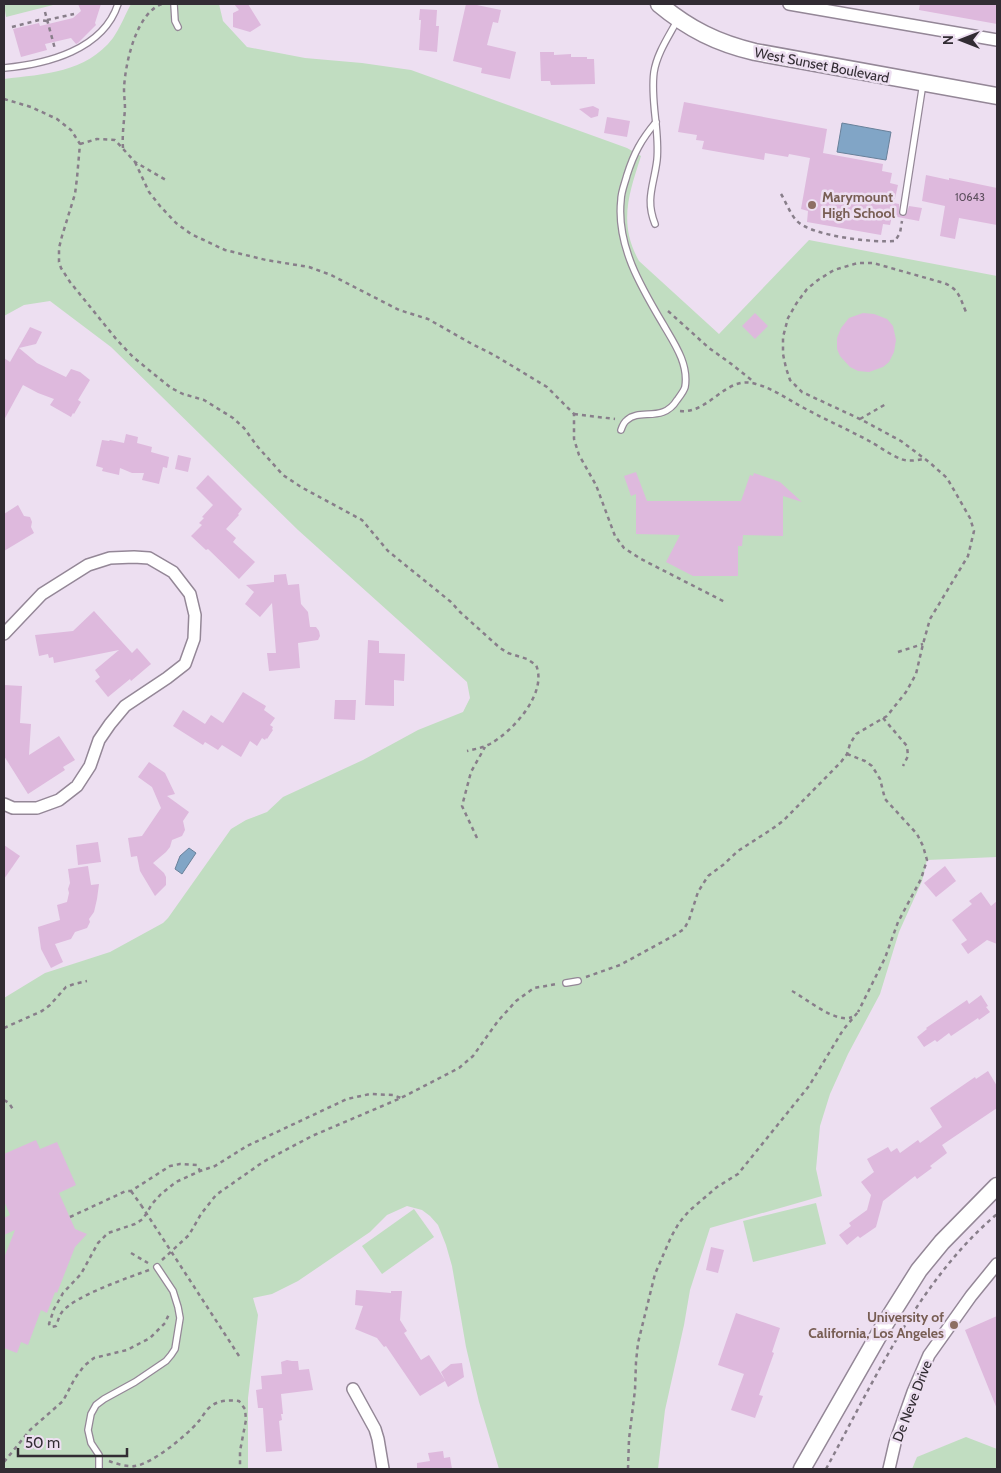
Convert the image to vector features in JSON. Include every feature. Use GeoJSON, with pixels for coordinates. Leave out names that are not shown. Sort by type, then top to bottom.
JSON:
{"type":"FeatureCollection","features":[{"type":"Feature","properties":{"kind":"main road","name":"West Sunset Boulevard"},"geometry":{"type":"LineString","coordinates":[[659,4],[678,20],[717,41],[740,49],[997,96]]}},
{"type":"Feature","properties":{"kind":"main road"},"geometry":{"type":"LineString","coordinates":[[802,1469],[884,1324],[919,1270],[942,1242],[997,1186]]}},
{"type":"Feature","properties":{"kind":"street"},"geometry":{"type":"LineString","coordinates":[[789,4],[997,40]]}},
{"type":"Feature","properties":{"kind":"street"},"geometry":{"type":"LineString","coordinates":[[4,634],[42,594],[88,564],[110,558],[134,556],[149,558],[173,572],[190,594],[195,615],[194,639],[185,664],[125,706],[99,740],[90,766],[77,786],[59,800],[38,808],[14,808],[4,804]]}},
{"type":"Feature","properties":{"kind":"street","name":"De Neve Drive"},"geometry":{"type":"LineString","coordinates":[[889,1469],[895,1443],[913,1392],[929,1355],[971,1296],[997,1264]]}},
{"type":"Feature","properties":{"kind":"street"},"geometry":{"type":"LineString","coordinates":[[353,1389],[376,1434],[383,1469]]}},
{"type":"Feature","properties":{"kind":"lane"},"geometry":{"type":"LineString","coordinates":[[4,68],[38,63],[73,51],[100,32],[110,20],[118,4]]}},
{"type":"Feature","properties":{"kind":"lane"},"geometry":{"type":"LineString","coordinates":[[174,4],[175,22],[178,27]]}},
{"type":"Feature","properties":{"kind":"lane"},"geometry":{"type":"LineString","coordinates":[[654,224],[649,203],[657,161],[658,140],[653,84],[654,71],[657,58],[678,20]]}},
{"type":"Feature","properties":{"kind":"lane"},"geometry":{"type":"LineString","coordinates":[[903,212],[923,83]]}},
{"type":"Feature","properties":{"kind":"lane"},"geometry":{"type":"LineString","coordinates":[[621,430],[627,420],[637,416],[654,415],[667,411],[674,406],[685,388],[685,370],[678,348],[647,296],[632,266],[623,238],[620,215],[621,198],[638,146],[642,138],[656,122]]}},
{"type":"Feature","properties":{"kind":"lane"},"geometry":{"type":"LineString","coordinates":[[566,983],[578,981]]}},
{"type":"Feature","properties":{"kind":"lane"},"geometry":{"type":"LineString","coordinates":[[99,1469],[99,1455],[91,1444],[88,1424],[96,1406],[104,1399],[135,1382],[166,1361],[175,1349],[180,1318],[176,1299],[173,1291],[157,1267]]}},
{"type":"Feature","properties":{"kind":"path"},"geometry":{"type":"LineString","coordinates":[[123,148],[126,68],[137,31],[153,9],[162,4]]}},
{"type":"Feature","properties":{"kind":"path"},"geometry":{"type":"LineString","coordinates":[[45,12],[57,58]]}},
{"type":"Feature","properties":{"kind":"path"},"geometry":{"type":"LineString","coordinates":[[12,27],[74,14]]}},
{"type":"Feature","properties":{"kind":"path"},"geometry":{"type":"LineString","coordinates":[[4,99],[30,107],[57,119],[71,130],[80,144],[75,194],[59,248],[59,262],[70,282],[132,357],[171,388],[183,394],[204,400],[233,418],[244,428],[283,475],[301,487],[362,520],[388,551],[451,602],[500,648],[508,653],[527,659],[536,665],[538,686],[529,706],[513,725],[498,738],[486,746],[467,751]]}},
{"type":"Feature","properties":{"kind":"path"},"geometry":{"type":"LineString","coordinates":[[80,144],[97,139],[118,142],[135,162],[149,192],[160,206],[176,223],[191,234],[225,250],[266,260],[309,267],[331,275],[399,310],[428,319],[494,355],[546,387],[574,414],[627,420]]}},
{"type":"Feature","properties":{"kind":"path"},"geometry":{"type":"LineString","coordinates":[[135,162],[166,180]]}},
{"type":"Feature","properties":{"kind":"path"},"geometry":{"type":"LineString","coordinates":[[781,194],[796,220],[804,226],[816,231],[846,237],[881,242],[895,241],[900,233],[903,212]]}},
{"type":"Feature","properties":{"kind":"path"},"geometry":{"type":"LineString","coordinates":[[578,981],[620,965],[684,929],[698,892],[708,876],[738,851],[783,820],[848,754],[856,734],[883,718],[896,705],[916,674],[922,644],[930,619],[968,556],[972,545],[974,532],[970,518],[947,478],[901,441],[860,419],[802,392],[790,380],[783,354],[784,337],[788,318],[796,304],[818,280],[834,270],[858,263],[874,264],[952,286],[958,291],[966,312]]}},
{"type":"Feature","properties":{"kind":"path"},"geometry":{"type":"LineString","coordinates":[[647,296],[669,312],[709,348],[730,362],[755,383]]}},
{"type":"Feature","properties":{"kind":"path"},"geometry":{"type":"LineString","coordinates":[[674,406],[680,411],[688,412],[703,406],[734,385],[748,382],[755,383],[775,390],[800,406],[901,459],[924,459]]}},
{"type":"Feature","properties":{"kind":"path"},"geometry":{"type":"LineString","coordinates":[[860,419],[886,404]]}},
{"type":"Feature","properties":{"kind":"path"},"geometry":{"type":"LineString","coordinates":[[574,414],[574,439],[578,455],[596,485],[615,536],[624,548],[641,559],[725,602]]}},
{"type":"Feature","properties":{"kind":"path"},"geometry":{"type":"LineString","coordinates":[[898,652],[922,644]]}},
{"type":"Feature","properties":{"kind":"path"},"geometry":{"type":"LineString","coordinates":[[883,718],[907,746],[908,756],[903,766]]}},
{"type":"Feature","properties":{"kind":"path"},"geometry":{"type":"LineString","coordinates":[[476,838],[462,806],[471,772],[486,746]]}},
{"type":"Feature","properties":{"kind":"path"},"geometry":{"type":"LineString","coordinates":[[792,991],[830,1015],[842,1020],[854,1017],[885,958],[898,922],[921,879],[927,860],[923,846],[916,834],[885,798],[880,779],[872,766],[848,754]]}},
{"type":"Feature","properties":{"kind":"path"},"geometry":{"type":"LineString","coordinates":[[4,1028],[42,1011],[66,988],[74,984],[87,982]]}},
{"type":"Feature","properties":{"kind":"path"},"geometry":{"type":"LineString","coordinates":[[401,1098],[393,1095],[370,1094],[347,1099],[247,1146],[215,1166],[176,1182],[152,1204],[143,1219],[135,1224],[108,1233],[98,1242],[81,1274],[62,1293],[54,1308],[49,1324],[51,1327],[56,1326],[63,1310],[90,1294],[157,1267],[162,1259],[189,1235],[201,1214],[216,1195],[263,1162],[312,1136],[401,1098],[459,1068],[473,1056],[510,1008],[524,994],[534,988],[566,983]]}},
{"type":"Feature","properties":{"kind":"path"},"geometry":{"type":"LineString","coordinates":[[628,1469],[638,1343],[655,1274],[671,1237],[689,1211],[738,1174],[809,1086],[843,1030],[858,1012]]}},
{"type":"Feature","properties":{"kind":"path"},"geometry":{"type":"LineString","coordinates":[[4,1100],[9,1103],[14,1111]]}},
{"type":"Feature","properties":{"kind":"path"},"geometry":{"type":"LineString","coordinates":[[70,1217],[126,1191],[131,1192],[170,1166],[180,1164],[197,1165],[200,1171]]}},
{"type":"Feature","properties":{"kind":"path"},"geometry":{"type":"LineString","coordinates":[[131,1192],[241,1359]]}},
{"type":"Feature","properties":{"kind":"path"},"geometry":{"type":"LineString","coordinates":[[826,1469],[892,1348],[924,1295],[950,1261],[997,1214]]}},
{"type":"Feature","properties":{"kind":"path"},"geometry":{"type":"LineString","coordinates":[[131,1253],[157,1267]]}},
{"type":"Feature","properties":{"kind":"path"},"geometry":{"type":"LineString","coordinates":[[4,1462],[30,1430],[62,1401],[84,1366],[94,1358],[127,1350],[150,1338],[165,1323],[176,1299]]}},
{"type":"Feature","properties":{"kind":"path"},"geometry":{"type":"LineString","coordinates":[[99,1455],[108,1461],[125,1465],[136,1466],[144,1463],[181,1438],[210,1407],[218,1402],[231,1400],[239,1401],[245,1409],[246,1420],[240,1451],[240,1469]]}},
{"type":"Feature","properties":{"kind":"green space"},"geometry":{"type":"Polygon","coordinates":[[[4,4],[57,4],[6,17],[4,4]]]}},
{"type":"Feature","properties":{"kind":"green space"},"geometry":{"type":"Polygon","coordinates":[[[131,4],[219,4],[223,21],[247,47],[305,58],[411,70],[627,148],[641,156],[630,196],[627,221],[629,234],[639,261],[719,334],[809,240],[997,276],[997,857],[927,860],[922,881],[899,932],[880,994],[848,1054],[830,1094],[820,1126],[816,1169],[822,1196],[710,1228],[690,1290],[665,1410],[658,1469],[499,1469],[479,1402],[466,1347],[452,1266],[446,1245],[438,1225],[430,1216],[422,1210],[407,1206],[387,1215],[370,1232],[298,1281],[272,1294],[253,1298],[258,1315],[248,1398],[248,1469],[4,1469],[4,998],[45,973],[110,952],[163,923],[231,829],[246,820],[267,812],[283,797],[363,760],[418,730],[463,712],[470,698],[467,682],[298,530],[111,347],[50,301],[24,305],[4,316],[4,79],[63,70],[90,58],[102,50],[113,38],[131,4]]]}},
{"type":"Feature","properties":{"kind":"green space"},"geometry":{"type":"Polygon","coordinates":[[[816,1203],[826,1244],[753,1262],[743,1221],[816,1203]]]}},
{"type":"Feature","properties":{"kind":"green space"},"geometry":{"type":"Polygon","coordinates":[[[414,1209],[434,1237],[382,1274],[362,1246],[414,1209]]]}},
{"type":"Feature","properties":{"kind":"green space"},"geometry":{"type":"Polygon","coordinates":[[[966,1437],[997,1449],[997,1469],[912,1469],[917,1457],[966,1437]]]}},
{"type":"Feature","properties":{"kind":"water"},"geometry":{"type":"Polygon","coordinates":[[[842,123],[891,132],[886,160],[837,152],[842,123]]]}},
{"type":"Feature","properties":{"kind":"water"},"geometry":{"type":"Polygon","coordinates":[[[189,848],[196,853],[182,874],[175,869],[180,856],[189,848]]]}},
{"type":"Feature","properties":{"kind":"building"},"geometry":{"type":"Polygon","coordinates":[[[78,4],[101,4],[96,25],[78,43],[76,44],[71,38],[45,44],[47,50],[21,57],[13,29],[39,23],[40,26],[73,18],[81,11],[78,4]]]}},
{"type":"Feature","properties":{"kind":"building"},"geometry":{"type":"Polygon","coordinates":[[[234,4],[248,4],[261,25],[250,32],[233,27],[233,13],[239,10],[234,4]]]}},
{"type":"Feature","properties":{"kind":"building"},"geometry":{"type":"Polygon","coordinates":[[[466,4],[501,10],[498,23],[493,22],[487,45],[516,52],[510,79],[481,73],[482,68],[453,61],[466,4]]]}},
{"type":"Feature","properties":{"kind":"building"},"geometry":{"type":"Polygon","coordinates":[[[920,4],[997,4],[997,24],[919,10],[920,4]]]}},
{"type":"Feature","properties":{"kind":"building"},"geometry":{"type":"Polygon","coordinates":[[[420,9],[437,10],[436,26],[439,26],[437,52],[419,50],[420,9]]]}},
{"type":"Feature","properties":{"kind":"building"},"geometry":{"type":"Polygon","coordinates":[[[540,52],[554,52],[554,55],[571,54],[571,57],[594,59],[595,84],[551,85],[550,81],[541,81],[540,52]]]}},
{"type":"Feature","properties":{"kind":"building"},"geometry":{"type":"Polygon","coordinates":[[[684,102],[827,129],[823,153],[883,164],[882,171],[892,173],[890,183],[898,185],[894,203],[899,204],[899,214],[902,216],[906,215],[909,206],[922,208],[919,221],[892,216],[890,225],[883,224],[881,235],[807,222],[808,211],[801,209],[810,158],[789,154],[788,157],[765,153],[764,160],[702,149],[704,141],[696,140],[697,135],[678,132],[684,102]]]}},
{"type":"Feature","properties":{"kind":"building"},"geometry":{"type":"Polygon","coordinates":[[[593,106],[599,109],[598,116],[591,118],[579,109],[593,106]]]}},
{"type":"Feature","properties":{"kind":"building"},"geometry":{"type":"Polygon","coordinates":[[[607,117],[630,121],[627,137],[604,133],[607,117]]]}},
{"type":"Feature","properties":{"kind":"building"},"geometry":{"type":"Polygon","coordinates":[[[926,175],[997,188],[997,225],[959,218],[955,239],[940,236],[945,206],[922,201],[926,175]]]}},
{"type":"Feature","properties":{"kind":"building"},"geometry":{"type":"Polygon","coordinates":[[[755,313],[768,326],[755,339],[742,326],[755,313]]]}},
{"type":"Feature","properties":{"kind":"building"},"geometry":{"type":"Polygon","coordinates":[[[863,313],[874,314],[887,319],[893,326],[896,340],[894,352],[889,362],[883,367],[869,372],[858,371],[850,367],[840,356],[837,349],[837,338],[841,328],[849,318],[863,313]]]}},
{"type":"Feature","properties":{"kind":"building"},"geometry":{"type":"Polygon","coordinates":[[[30,327],[42,332],[36,344],[19,348],[37,363],[66,377],[71,369],[80,372],[90,380],[78,400],[81,402],[71,417],[50,405],[54,399],[23,385],[4,420],[4,358],[10,362],[30,327]]]}},
{"type":"Feature","properties":{"kind":"building"},"geometry":{"type":"Polygon","coordinates":[[[126,434],[138,437],[137,443],[152,447],[151,452],[169,457],[167,468],[163,467],[159,484],[142,480],[144,473],[132,473],[120,468],[119,475],[102,471],[103,468],[96,466],[102,440],[124,443],[126,434]]]}},
{"type":"Feature","properties":{"kind":"building"},"geometry":{"type":"Polygon","coordinates":[[[178,455],[191,458],[188,472],[175,469],[178,455]]]}},
{"type":"Feature","properties":{"kind":"building"},"geometry":{"type":"Polygon","coordinates":[[[636,472],[647,501],[741,501],[750,475],[753,476],[754,473],[780,482],[802,502],[783,496],[783,536],[743,535],[742,546],[738,546],[738,576],[693,576],[666,562],[680,535],[636,534],[636,494],[631,496],[624,476],[636,472]]]}},
{"type":"Feature","properties":{"kind":"building"},"geometry":{"type":"Polygon","coordinates":[[[208,475],[242,509],[226,529],[236,538],[233,542],[255,562],[239,579],[208,549],[206,550],[191,536],[202,525],[199,523],[204,518],[202,517],[213,505],[196,488],[208,475]]]}},
{"type":"Feature","properties":{"kind":"building"},"geometry":{"type":"Polygon","coordinates":[[[18,505],[24,516],[30,517],[34,533],[4,551],[4,514],[18,505]]]}},
{"type":"Feature","properties":{"kind":"building"},"geometry":{"type":"Polygon","coordinates":[[[286,574],[288,585],[299,584],[301,604],[308,612],[310,627],[316,627],[320,636],[318,640],[298,643],[300,668],[269,671],[267,653],[276,653],[272,603],[260,617],[245,604],[254,592],[246,585],[274,582],[274,575],[286,574]]]}},
{"type":"Feature","properties":{"kind":"building"},"geometry":{"type":"Polygon","coordinates":[[[94,611],[132,653],[137,648],[151,664],[108,697],[95,681],[100,677],[95,670],[119,650],[54,663],[53,657],[49,658],[48,654],[39,656],[35,635],[73,631],[94,611]]]}},
{"type":"Feature","properties":{"kind":"building"},"geometry":{"type":"Polygon","coordinates":[[[368,640],[379,641],[379,653],[405,654],[404,681],[394,680],[394,706],[365,705],[368,640]]]}},
{"type":"Feature","properties":{"kind":"building"},"geometry":{"type":"Polygon","coordinates":[[[4,685],[22,686],[20,723],[31,724],[29,755],[59,736],[75,760],[63,767],[65,770],[28,794],[4,756],[4,685]]]}},
{"type":"Feature","properties":{"kind":"building"},"geometry":{"type":"Polygon","coordinates":[[[243,692],[266,706],[264,710],[275,718],[270,725],[273,727],[273,730],[267,739],[262,738],[257,746],[250,741],[241,757],[222,745],[218,750],[205,742],[203,745],[173,726],[183,710],[205,724],[211,715],[223,723],[243,692]]]}},
{"type":"Feature","properties":{"kind":"building"},"geometry":{"type":"Polygon","coordinates":[[[335,700],[356,700],[355,720],[334,719],[335,700]]]}},
{"type":"Feature","properties":{"kind":"building"},"geometry":{"type":"Polygon","coordinates":[[[149,762],[165,773],[175,794],[167,796],[189,812],[183,821],[185,830],[182,836],[172,840],[166,852],[153,863],[166,877],[166,885],[155,896],[140,871],[137,856],[131,857],[128,838],[142,836],[161,808],[152,787],[138,777],[149,762]]]}},
{"type":"Feature","properties":{"kind":"building"},"geometry":{"type":"Polygon","coordinates":[[[98,842],[101,862],[78,865],[76,845],[98,842]]]}},
{"type":"Feature","properties":{"kind":"building"},"geometry":{"type":"Polygon","coordinates":[[[4,845],[20,856],[4,879],[4,845]]]}},
{"type":"Feature","properties":{"kind":"building"},"geometry":{"type":"Polygon","coordinates":[[[88,866],[91,885],[99,884],[94,912],[89,919],[90,922],[87,928],[75,932],[71,939],[55,944],[63,962],[51,968],[41,949],[38,927],[60,920],[57,905],[67,902],[70,883],[68,869],[88,866]]]}},
{"type":"Feature","properties":{"kind":"building"},"geometry":{"type":"Polygon","coordinates":[[[945,866],[956,881],[936,897],[924,883],[945,866]]]}},
{"type":"Feature","properties":{"kind":"building"},"geometry":{"type":"Polygon","coordinates":[[[981,892],[991,906],[997,901],[997,944],[987,940],[968,954],[961,944],[967,940],[952,920],[972,904],[969,901],[981,892]]]}},
{"type":"Feature","properties":{"kind":"building"},"geometry":{"type":"Polygon","coordinates":[[[981,995],[990,1012],[951,1036],[949,1033],[937,1042],[935,1040],[924,1047],[917,1037],[926,1028],[967,1000],[969,1004],[981,995]]]}},
{"type":"Feature","properties":{"kind":"building"},"geometry":{"type":"Polygon","coordinates":[[[988,1071],[997,1086],[997,1108],[942,1145],[947,1153],[930,1166],[932,1168],[917,1179],[915,1176],[883,1201],[876,1227],[860,1238],[858,1236],[847,1245],[839,1235],[851,1226],[849,1223],[867,1210],[871,1195],[861,1182],[874,1172],[867,1159],[888,1147],[891,1152],[897,1148],[900,1153],[918,1140],[920,1143],[942,1127],[930,1108],[975,1077],[976,1079],[988,1071]]]}},
{"type":"Feature","properties":{"kind":"building"},"geometry":{"type":"Polygon","coordinates":[[[36,1140],[40,1149],[57,1142],[76,1185],[59,1193],[75,1229],[87,1234],[75,1247],[47,1313],[41,1310],[28,1345],[21,1342],[17,1353],[4,1348],[4,1258],[15,1230],[4,1235],[4,1218],[10,1215],[4,1201],[4,1154],[36,1140]]]}},
{"type":"Feature","properties":{"kind":"building"},"geometry":{"type":"Polygon","coordinates":[[[711,1247],[724,1250],[718,1273],[706,1270],[711,1247]]]}},
{"type":"Feature","properties":{"kind":"building"},"geometry":{"type":"Polygon","coordinates":[[[356,1290],[391,1293],[391,1291],[402,1291],[400,1320],[407,1331],[404,1333],[421,1360],[429,1355],[445,1380],[441,1372],[451,1364],[462,1363],[464,1377],[448,1387],[445,1381],[420,1396],[386,1346],[384,1347],[377,1338],[355,1329],[363,1306],[355,1305],[356,1290]]]}},
{"type":"Feature","properties":{"kind":"building"},"geometry":{"type":"Polygon","coordinates":[[[736,1313],[780,1328],[772,1352],[774,1353],[759,1395],[763,1396],[755,1418],[731,1410],[744,1374],[718,1365],[736,1313]]]}},
{"type":"Feature","properties":{"kind":"building"},"geometry":{"type":"Polygon","coordinates":[[[997,1316],[997,1409],[965,1330],[997,1316]]]}},
{"type":"Feature","properties":{"kind":"building"},"geometry":{"type":"Polygon","coordinates":[[[287,1360],[298,1361],[299,1370],[309,1369],[313,1390],[281,1394],[283,1414],[281,1414],[282,1420],[279,1421],[282,1451],[266,1452],[263,1408],[258,1408],[256,1390],[262,1389],[261,1376],[282,1374],[281,1362],[287,1360]]]}},
{"type":"Feature","properties":{"kind":"building"},"geometry":{"type":"Polygon","coordinates":[[[443,1451],[444,1458],[450,1457],[452,1469],[417,1469],[417,1463],[430,1461],[428,1453],[443,1451]]]}},
{"type":"Feature","properties":{"kind":"place","name":"Marymount High School"},"geometry":{"type":"Point","coordinates":[812,205]}},
{"type":"Feature","properties":{"kind":"place","name":"University of California, Los Angeles"},"geometry":{"type":"Point","coordinates":[954,1325]}}]}
